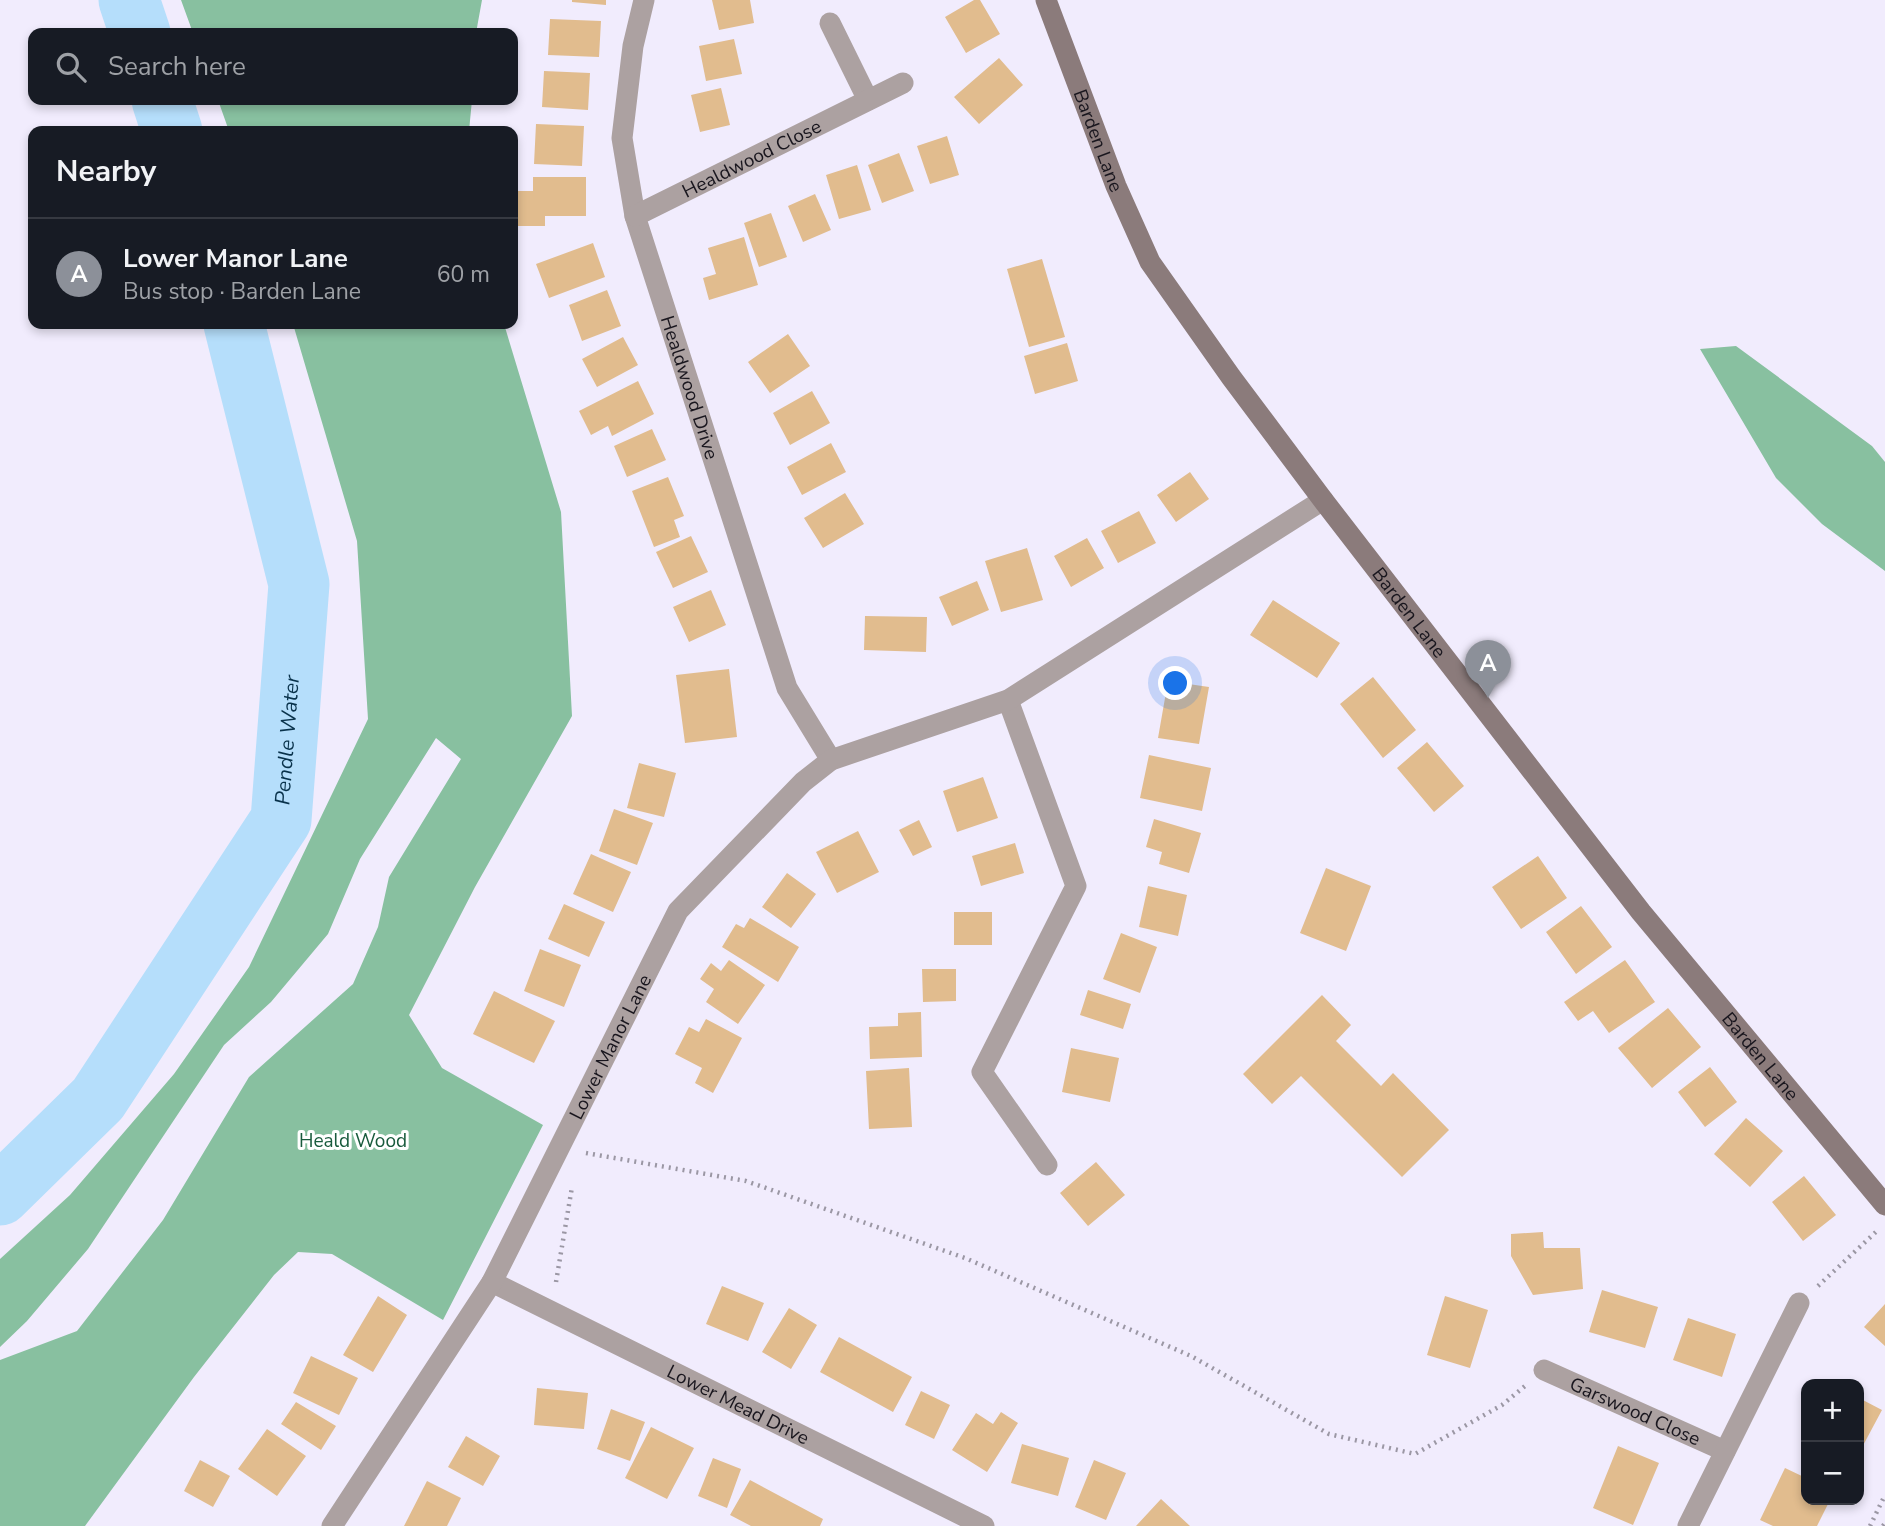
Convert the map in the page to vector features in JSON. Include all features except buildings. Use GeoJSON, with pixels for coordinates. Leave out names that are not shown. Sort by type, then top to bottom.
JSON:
{"type":"FeatureCollection","features":[{"type":"Feature","properties":{"kind":"street","name":"Healdwood Drive"},"geometry":{"type":"LineString","coordinates":[[644,0],[633,46],[622,138],[635,216],[787,688],[831,760]]}},
{"type":"Feature","properties":{"kind":"street","name":"Barden Lane"},"geometry":{"type":"LineString","coordinates":[[1046,0],[1116,186],[1150,262],[1323,500],[1641,912],[1885,1205]]}},
{"type":"Feature","properties":{"kind":"street"},"geometry":{"type":"LineString","coordinates":[[830,23],[868,100]]}},
{"type":"Feature","properties":{"kind":"street","name":"Healdwood Close"},"geometry":{"type":"LineString","coordinates":[[635,216],[903,83]]}},
{"type":"Feature","properties":{"kind":"street","name":"Lower Manor Lane"},"geometry":{"type":"LineString","coordinates":[[332,1526],[492,1282],[678,911],[803,782],[831,760],[1007,700],[1323,500]]}},
{"type":"Feature","properties":{"kind":"street"},"geometry":{"type":"LineString","coordinates":[[1007,700],[1076,886],[982,1072],[1047,1166]]}},
{"type":"Feature","properties":{"kind":"street","name":"Lower Mead Drive"},"geometry":{"type":"LineString","coordinates":[[492,1282],[984,1526]]}},
{"type":"Feature","properties":{"kind":"street","name":"Garswood Close"},"geometry":{"type":"LineString","coordinates":[[1688,1526],[1799,1303]]}},
{"type":"Feature","properties":{"kind":"street","name":"Garswood Close"},"geometry":{"type":"LineString","coordinates":[[1544,1370],[1725,1451]]}},
{"type":"Feature","properties":{"kind":"path"},"geometry":{"type":"LineString","coordinates":[[579,1152],[746,1181],[965,1258],[1191,1356],[1329,1434],[1415,1454],[1502,1405],[1544,1370]]}},
{"type":"Feature","properties":{"kind":"path"},"geometry":{"type":"LineString","coordinates":[[551,1311],[574,1178]]}},
{"type":"Feature","properties":{"kind":"path"},"geometry":{"type":"LineString","coordinates":[[1799,1303],[1885,1223]]}},
{"type":"Feature","properties":{"kind":"path"},"geometry":{"type":"LineString","coordinates":[[1870,1526],[1885,1495]]}},
{"type":"Feature","properties":{"kind":"green space"},"geometry":{"type":"Polygon","coordinates":[[[181,0],[482,0],[477,28],[191,28],[181,0]]]}},
{"type":"Feature","properties":{"kind":"green space"},"geometry":{"type":"Polygon","coordinates":[[[220,105],[472,105],[469,126],[227,126],[220,105]]]}},
{"type":"Feature","properties":{"kind":"green space","name":"Heald Wood"},"geometry":{"type":"Polygon","coordinates":[[[294,329],[506,329],[561,512],[572,716],[475,887],[409,1015],[442,1068],[543,1125],[443,1320],[332,1254],[298,1252],[274,1275],[194,1377],[85,1526],[0,1526],[0,1360],[77,1331],[163,1220],[249,1077],[353,984],[378,927],[389,877],[461,759],[436,738],[360,859],[328,934],[271,1002],[224,1045],[88,1249],[27,1321],[0,1347],[0,1259],[70,1195],[174,1074],[249,967],[368,719],[357,541],[294,329]]]}},
{"type":"Feature","properties":{"kind":"green space"},"geometry":{"type":"Polygon","coordinates":[[[1736,346],[1872,446],[1885,462],[1885,571],[1822,524],[1776,478],[1700,349],[1736,346]]]}},
{"type":"Feature","properties":{"kind":"waterway","name":"Pendle Water"},"geometry":{"type":"LineString","coordinates":[[129,0],[138,28]]}},
{"type":"Feature","properties":{"kind":"waterway","name":"Pendle Water"},"geometry":{"type":"LineString","coordinates":[[164,105],[170,126]]}},
{"type":"Feature","properties":{"kind":"waterway","name":"Pendle Water"},"geometry":{"type":"LineString","coordinates":[[0,1195],[98,1099],[281,820],[299,584],[235,329]]}},
{"type":"Feature","properties":{"kind":"place","name":"Lower Manor Lane"},"geometry":{"type":"Point","coordinates":[1488,698]}}]}
